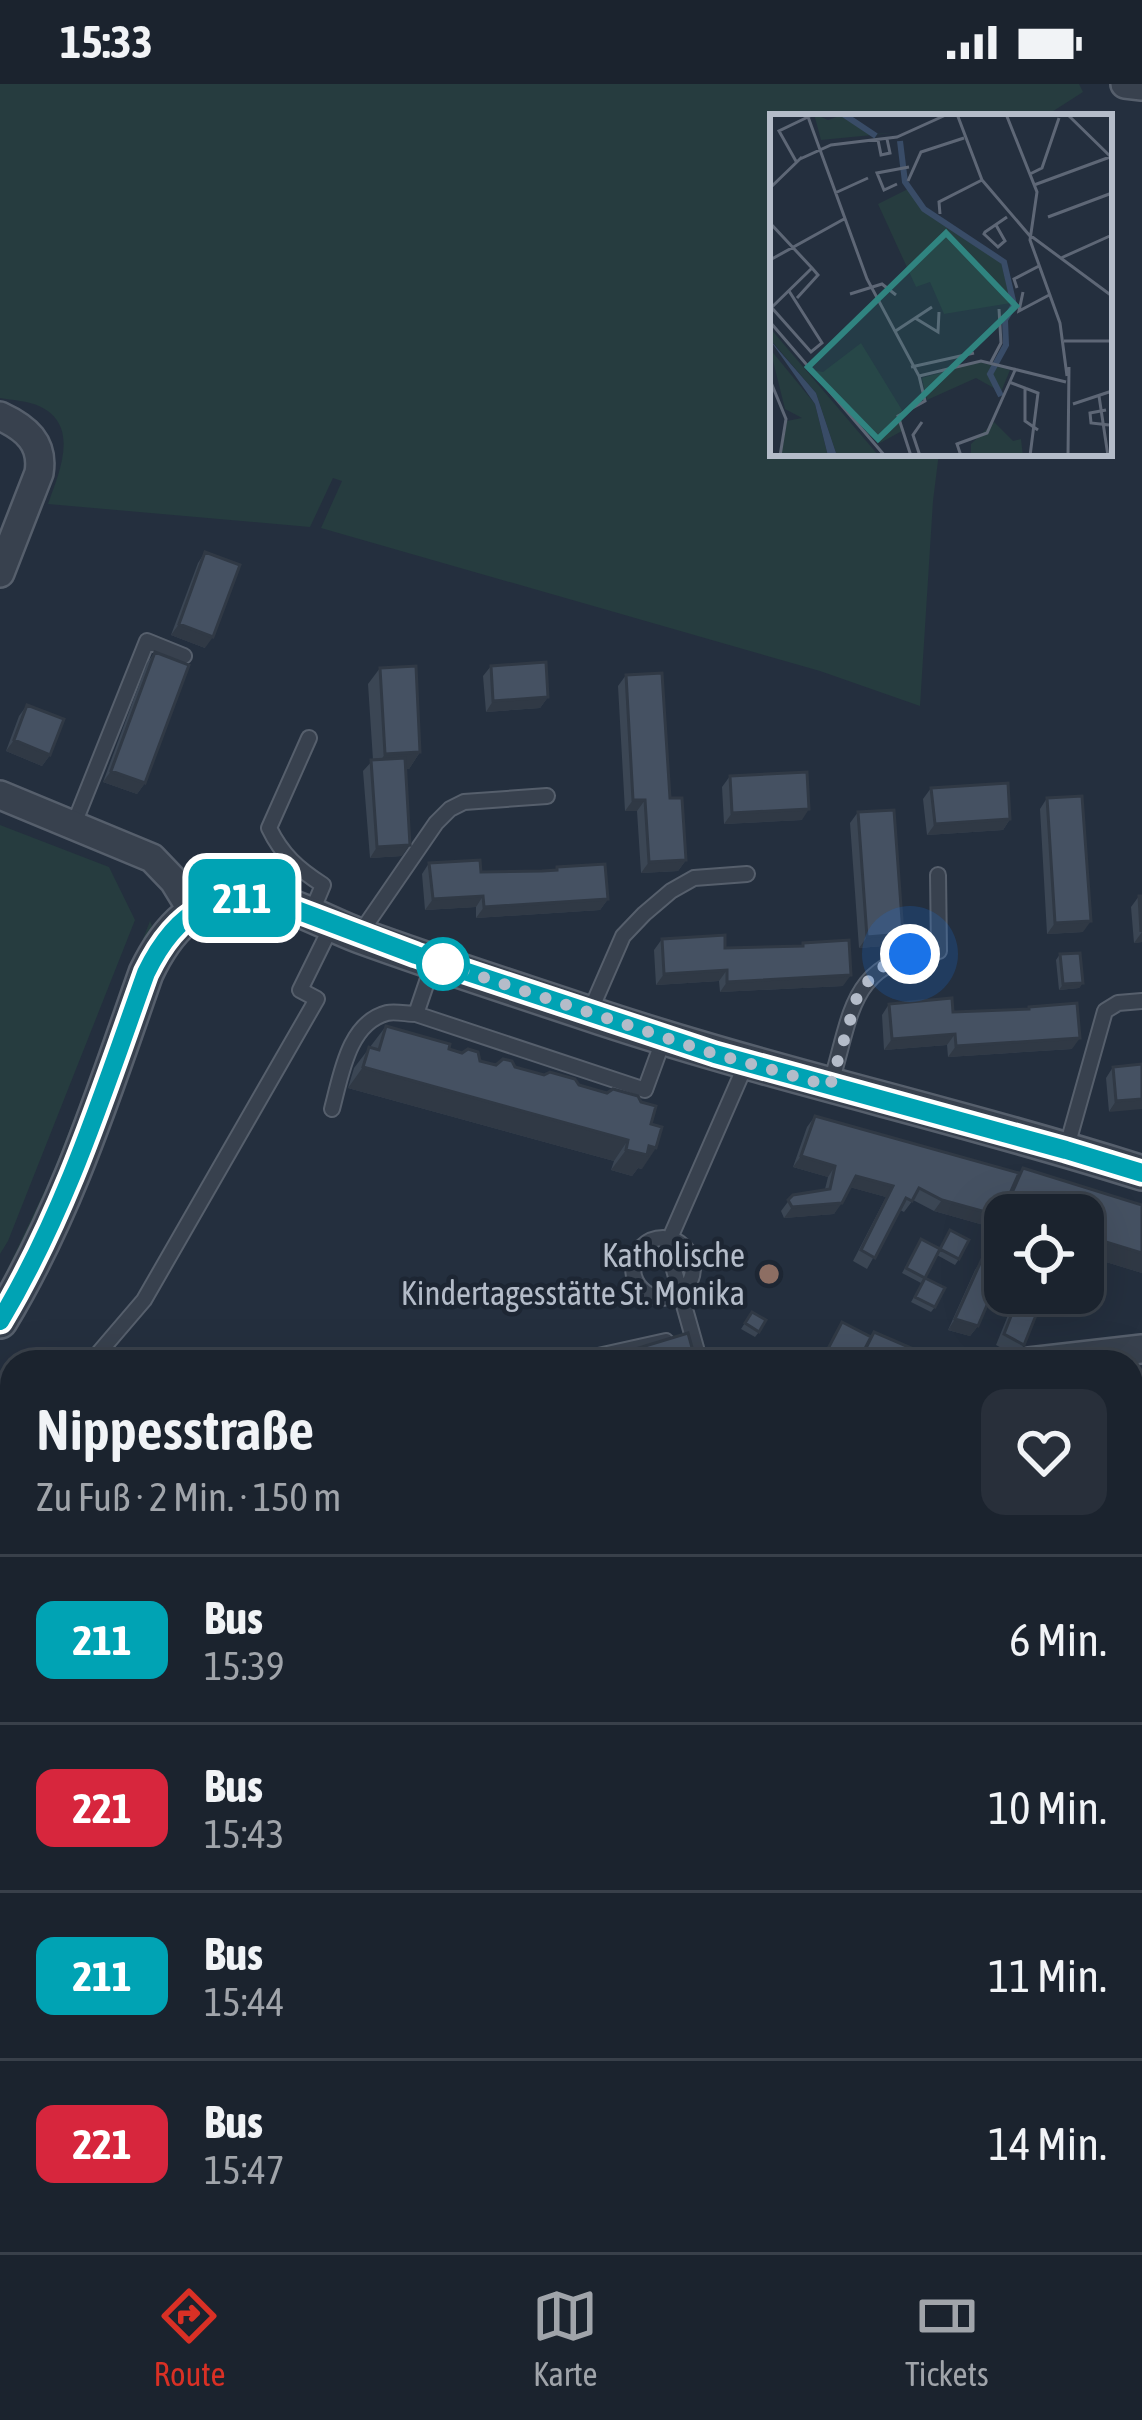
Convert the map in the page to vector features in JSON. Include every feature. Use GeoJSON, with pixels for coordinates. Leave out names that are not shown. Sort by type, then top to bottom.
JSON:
{"type":"FeatureCollection","features":[{"type":"Feature","properties":{"kind":"street"},"geometry":{"type":"LineString","coordinates":[[1126,84],[1142,86]]}},
{"type":"Feature","properties":{"kind":"street"},"geometry":{"type":"LineString","coordinates":[[0,416],[29,435],[42,458],[0,573]]}},
{"type":"Feature","properties":{"kind":"street"},"geometry":{"type":"LineString","coordinates":[[0,795],[152,858],[174,881],[193,912]]}},
{"type":"Feature","properties":{"kind":"street"},"geometry":{"type":"LineString","coordinates":[[0,1321],[35,1262],[62,1201],[158,949],[193,912],[220,901],[253,898],[746,1064],[1142,1173]]}},
{"type":"Feature","properties":{"kind":"lane"},"geometry":{"type":"LineString","coordinates":[[74,824],[147,641],[184,656]]}},
{"type":"Feature","properties":{"kind":"lane"},"geometry":{"type":"LineString","coordinates":[[309,738],[268,828],[295,868],[323,885],[334,925]]}},
{"type":"Feature","properties":{"kind":"lane"},"geometry":{"type":"LineString","coordinates":[[101,1350],[144,1300],[317,999],[300,990],[334,925],[450,809],[464,802],[547,796]]}},
{"type":"Feature","properties":{"kind":"lane"},"geometry":{"type":"LineString","coordinates":[[589,1014],[623,936],[644,914],[694,878],[747,874]]}},
{"type":"Feature","properties":{"kind":"lane"},"geometry":{"type":"LineString","coordinates":[[830,1086],[858,994],[867,980],[902,957],[939,951],[938,875]]}},
{"type":"Feature","properties":{"kind":"lane"},"geometry":{"type":"LineString","coordinates":[[416,1015],[434,961]]}},
{"type":"Feature","properties":{"kind":"lane"},"geometry":{"type":"LineString","coordinates":[[1066,1150],[1105,1011],[1118,1003],[1142,1001]]}},
{"type":"Feature","properties":{"kind":"lane"},"geometry":{"type":"LineString","coordinates":[[332,1109],[350,1048],[365,1024],[389,1012],[416,1015],[645,1090],[664,1038]]}},
{"type":"Feature","properties":{"kind":"lane"},"geometry":{"type":"LineString","coordinates":[[669,1238],[746,1064]]}},
{"type":"Feature","properties":{"kind":"lane"},"geometry":{"type":"LineString","coordinates":[[669,1238],[689,1251],[694,1274],[680,1294],[657,1298],[638,1285],[633,1262],[646,1242],[669,1238]]}},
{"type":"Feature","properties":{"kind":"lane"},"geometry":{"type":"LineString","coordinates":[[680,1294],[697,1350]]}},
{"type":"Feature","properties":{"kind":"lane"},"geometry":{"type":"LineString","coordinates":[[625,1350],[693,1335]]}},
{"type":"Feature","properties":{"kind":"green space"},"geometry":{"type":"Polygon","coordinates":[[[0,84],[1079,84],[1083,92],[1049,114],[770,114],[770,456],[939,456],[920,706],[820,671],[321,528],[342,481],[333,478],[310,527],[48,504],[63,450],[60,425],[39,406],[0,398],[0,84]]]}},
{"type":"Feature","properties":{"kind":"green space"},"geometry":{"type":"Polygon","coordinates":[[[0,825],[109,867],[135,920],[0,1254],[0,825]]]}},
{"type":"Feature","properties":{"kind":"green space"},"geometry":{"type":"Polygon","coordinates":[[[150,921],[48,1201],[0,1298],[0,1285],[53,1173],[150,921]]]}},
{"type":"Feature","properties":{"kind":"building"},"geometry":{"type":"Polygon","coordinates":[[[205,552],[240,565],[213,637],[179,624],[205,552]]]}},
{"type":"Feature","properties":{"kind":"building"},"geometry":{"type":"Polygon","coordinates":[[[155,652],[189,665],[145,783],[111,771],[155,652]]]}},
{"type":"Feature","properties":{"kind":"building"},"geometry":{"type":"Polygon","coordinates":[[[546,662],[548,697],[493,701],[491,666],[546,662]]]}},
{"type":"Feature","properties":{"kind":"building"},"geometry":{"type":"Polygon","coordinates":[[[416,666],[420,752],[385,754],[380,668],[416,666]]]}},
{"type":"Feature","properties":{"kind":"building"},"geometry":{"type":"Polygon","coordinates":[[[662,673],[670,798],[682,798],[686,860],[649,862],[645,800],[633,800],[626,675],[662,673]]]}},
{"type":"Feature","properties":{"kind":"building"},"geometry":{"type":"Polygon","coordinates":[[[27,705],[64,719],[50,755],[14,740],[27,705]]]}},
{"type":"Feature","properties":{"kind":"building"},"geometry":{"type":"Polygon","coordinates":[[[405,758],[410,845],[377,847],[371,760],[405,758]]]}},
{"type":"Feature","properties":{"kind":"building"},"geometry":{"type":"Polygon","coordinates":[[[807,772],[809,809],[732,813],[730,776],[807,772]]]}},
{"type":"Feature","properties":{"kind":"building"},"geometry":{"type":"Polygon","coordinates":[[[1008,783],[1010,819],[935,824],[931,788],[1008,783]]]}},
{"type":"Feature","properties":{"kind":"building"},"geometry":{"type":"Polygon","coordinates":[[[1082,796],[1091,921],[1055,923],[1047,798],[1082,796]]]}},
{"type":"Feature","properties":{"kind":"building"},"geometry":{"type":"Polygon","coordinates":[[[894,810],[903,934],[867,937],[858,812],[894,810]]]}},
{"type":"Feature","properties":{"kind":"building"},"geometry":{"type":"Polygon","coordinates":[[[480,860],[481,872],[605,864],[608,899],[484,907],[483,896],[433,899],[429,863],[480,860]]]}},
{"type":"Feature","properties":{"kind":"building"},"geometry":{"type":"Polygon","coordinates":[[[725,935],[725,948],[849,940],[851,975],[727,982],[727,970],[664,974],[662,939],[725,935]]]}},
{"type":"Feature","properties":{"kind":"building"},"geometry":{"type":"Polygon","coordinates":[[[1080,953],[1083,983],[1063,984],[1060,954],[1080,953]]]}},
{"type":"Feature","properties":{"kind":"building"},"geometry":{"type":"Polygon","coordinates":[[[952,998],[953,1012],[1077,1003],[1080,1038],[956,1046],[955,1034],[892,1039],[889,1004],[952,998]]]}},
{"type":"Feature","properties":{"kind":"building"},"geometry":{"type":"Polygon","coordinates":[[[386,1026],[450,1044],[449,1049],[462,1053],[468,1049],[478,1052],[480,1061],[496,1065],[503,1059],[515,1067],[575,1079],[579,1085],[607,1093],[613,1089],[638,1096],[641,1102],[656,1106],[651,1124],[662,1127],[656,1148],[649,1146],[647,1155],[626,1150],[628,1140],[363,1067],[369,1047],[379,1050],[386,1026]]]}},
{"type":"Feature","properties":{"kind":"building"},"geometry":{"type":"Polygon","coordinates":[[[1142,1064],[1142,1099],[1116,1101],[1113,1067],[1142,1064]]]}},
{"type":"Feature","properties":{"kind":"building"},"geometry":{"type":"Polygon","coordinates":[[[815,1116],[1019,1173],[1010,1194],[984,1194],[984,1212],[919,1188],[912,1201],[906,1198],[875,1258],[861,1250],[893,1186],[856,1176],[842,1203],[792,1207],[788,1200],[793,1195],[830,1189],[835,1166],[801,1156],[815,1116]]]}},
{"type":"Feature","properties":{"kind":"building"},"geometry":{"type":"Polygon","coordinates":[[[1023,1168],[1142,1205],[1142,1253],[1104,1241],[1104,1194],[1012,1194],[1023,1168]]]}},
{"type":"Feature","properties":{"kind":"building"},"geometry":{"type":"Polygon","coordinates":[[[950,1230],[969,1240],[959,1259],[940,1249],[950,1230]]]}},
{"type":"Feature","properties":{"kind":"building"},"geometry":{"type":"Polygon","coordinates":[[[921,1239],[940,1249],[925,1278],[906,1268],[921,1239]]]}},
{"type":"Feature","properties":{"kind":"building"},"geometry":{"type":"Polygon","coordinates":[[[984,1260],[984,1312],[978,1326],[955,1319],[984,1260]]]}},
{"type":"Feature","properties":{"kind":"building"},"geometry":{"type":"Polygon","coordinates":[[[925,1278],[945,1288],[935,1307],[915,1297],[925,1278]]]}},
{"type":"Feature","properties":{"kind":"building"},"geometry":{"type":"Polygon","coordinates":[[[752,1312],[766,1320],[759,1332],[745,1323],[752,1312]]]}},
{"type":"Feature","properties":{"kind":"building"},"geometry":{"type":"Polygon","coordinates":[[[1012,1314],[1037,1314],[1024,1345],[1004,1334],[1012,1314]]]}},
{"type":"Feature","properties":{"kind":"building"},"geometry":{"type":"Polygon","coordinates":[[[842,1322],[871,1337],[864,1350],[827,1350],[842,1322]]]}},
{"type":"Feature","properties":{"kind":"building"},"geometry":{"type":"Polygon","coordinates":[[[874,1332],[916,1350],[865,1350],[874,1332]]]}},
{"type":"Feature","properties":{"kind":"building"},"geometry":{"type":"Polygon","coordinates":[[[688,1333],[693,1350],[632,1350],[688,1333]]]}},
{"type":"Feature","properties":{"kind":"bus line","name":"211"},"geometry":{"type":"LineString","coordinates":[[0,1321],[35,1262],[62,1201],[158,949],[193,912],[242,898],[286,906],[416,955],[715,1054],[1142,1173]]}},
{"type":"Feature","properties":{"kind":"place","name":"Katholische Kindertagesstätte St. Monika"},"geometry":{"type":"Point","coordinates":[769,1274]}},
{"type":"Feature","properties":{"kind":"route"},"geometry":{"type":"LineString","coordinates":[[443,964],[715,1054],[830,1086],[858,994],[878,969],[910,954]]}}]}
